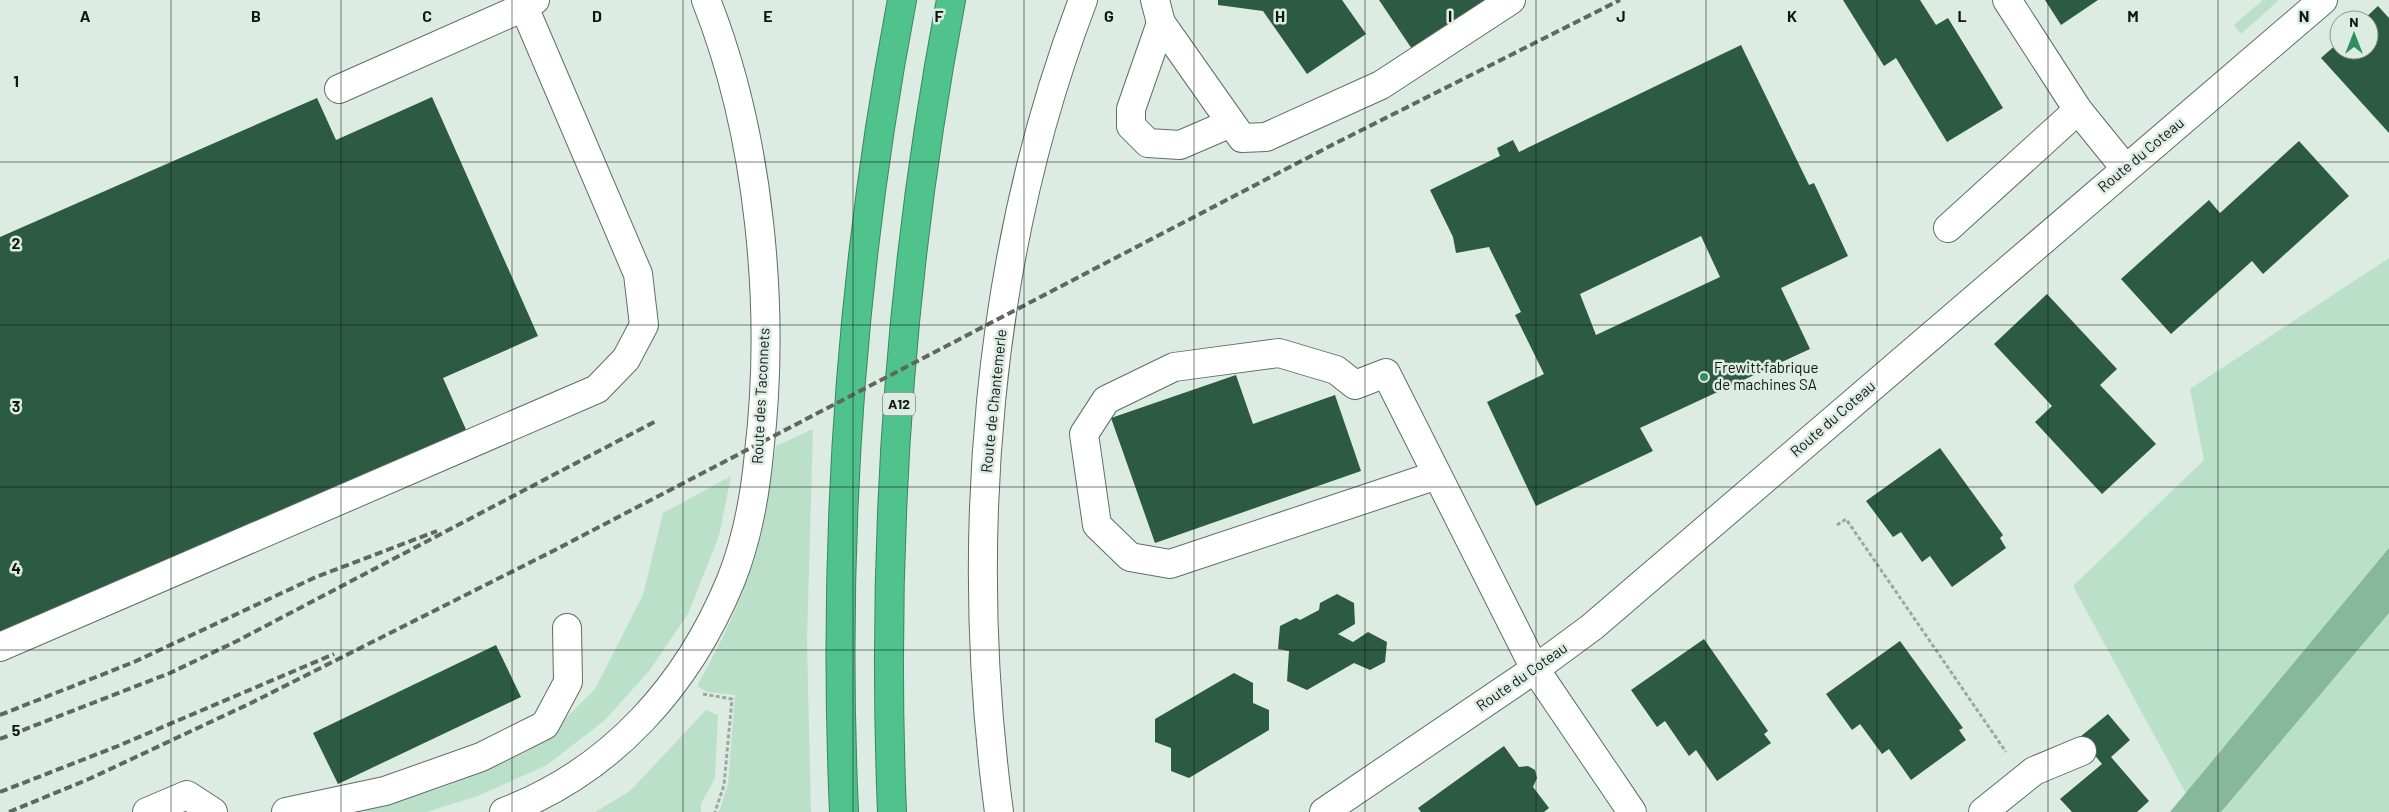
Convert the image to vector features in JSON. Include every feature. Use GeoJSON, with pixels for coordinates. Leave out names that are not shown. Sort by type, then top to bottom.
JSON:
{"type":"FeatureCollection","features":[{"type":"Feature","properties":{"kind":"highway"},"geometry":{"type":"LineString","coordinates":[[844,812],[841,685],[842,590],[850,404],[870,206],[881,122],[902,0]]}},
{"type":"Feature","properties":{"kind":"highway","name":"A12"},"geometry":{"type":"LineString","coordinates":[[892,812],[890,591],[898,406],[917,222],[929,130],[952,0]]}},
{"type":"Feature","properties":{"kind":"street","name":"Route des Taconnets"},"geometry":{"type":"LineString","coordinates":[[504,812],[528,803],[572,778],[613,748],[652,711],[679,678],[709,628],[732,578],[750,516],[763,414],[765,305],[760,243],[752,177],[740,114],[716,25],[706,0]]}},
{"type":"Feature","properties":{"kind":"street","name":"Route de Chantemerle"},"geometry":{"type":"LineString","coordinates":[[999,812],[987,711],[982,637],[984,489],[991,416],[1000,334],[1013,252],[1030,173],[1051,95],[1083,0]]}},
{"type":"Feature","properties":{"kind":"street"},"geometry":{"type":"LineString","coordinates":[[1158,11],[1131,109],[1131,126],[1148,143],[1180,145],[1236,130],[1266,137],[1381,85],[1511,0]]}},
{"type":"Feature","properties":{"kind":"street"},"geometry":{"type":"LineString","coordinates":[[2007,0],[2078,110],[2125,168]]}},
{"type":"Feature","properties":{"kind":"street","name":"Route du Coteau"},"geometry":{"type":"LineString","coordinates":[[1324,812],[1536,668],[1592,627],[2323,0]]}},
{"type":"Feature","properties":{"kind":"street"},"geometry":{"type":"LineString","coordinates":[[0,647],[597,389],[626,360],[644,325],[638,274],[529,4],[339,89]]}},
{"type":"Feature","properties":{"kind":"street"},"geometry":{"type":"LineString","coordinates":[[1158,11],[1236,130]]}},
{"type":"Feature","properties":{"kind":"street"},"geometry":{"type":"LineString","coordinates":[[1948,228],[2078,110]]}},
{"type":"Feature","properties":{"kind":"street"},"geometry":{"type":"LineString","coordinates":[[1437,474],[1170,564],[1130,557],[1097,526],[1084,434],[1106,400],[1174,368],[1279,353],[1336,370],[1355,385],[1386,373],[1536,668],[1632,812]]}},
{"type":"Feature","properties":{"kind":"street"},"geometry":{"type":"LineString","coordinates":[[286,812],[385,791],[481,757],[545,725],[568,682],[567,628]]}},
{"type":"Feature","properties":{"kind":"street"},"geometry":{"type":"LineString","coordinates":[[1983,812],[2034,771],[2082,751]]}},
{"type":"Feature","properties":{"kind":"street"},"geometry":{"type":"LineString","coordinates":[[147,812],[187,795],[213,812]]}},
{"type":"Feature","properties":{"kind":"path"},"geometry":{"type":"LineString","coordinates":[[1837,525],[1846,519],[2009,756]]}},
{"type":"Feature","properties":{"kind":"path"},"geometry":{"type":"LineString","coordinates":[[696,690],[708,696],[732,700],[724,785],[715,807],[715,812]]}},
{"type":"Feature","properties":{"kind":"green space"},"geometry":{"type":"Polygon","coordinates":[[[2263,0],[2279,0],[2241,34],[2234,25],[2263,0]]]}},
{"type":"Feature","properties":{"kind":"green space"},"geometry":{"type":"Polygon","coordinates":[[[2389,258],[2389,812],[2196,812],[2073,586],[2204,460],[2190,389],[2389,258]]]}},
{"type":"Feature","properties":{"kind":"green space"},"geometry":{"type":"Polygon","coordinates":[[[813,429],[807,641],[811,812],[719,812],[728,784],[735,695],[707,692],[697,686],[731,620],[747,578],[761,529],[776,446],[813,429]]]}},
{"type":"Feature","properties":{"kind":"green space"},"geometry":{"type":"Polygon","coordinates":[[[731,476],[719,536],[688,614],[649,671],[605,720],[547,765],[478,796],[426,812],[340,812],[442,788],[521,754],[546,738],[595,689],[643,595],[663,513],[731,476]]]}},
{"type":"Feature","properties":{"kind":"green space"},"geometry":{"type":"Polygon","coordinates":[[[2389,548],[2389,613],[2221,812],[2170,812],[2389,548]]]}},
{"type":"Feature","properties":{"kind":"green space"},"geometry":{"type":"Polygon","coordinates":[[[706,710],[718,715],[715,778],[701,804],[701,812],[595,812],[630,791],[706,710]]]}},
{"type":"Feature","properties":{"kind":"building"},"geometry":{"type":"Polygon","coordinates":[[[1218,0],[1342,0],[1366,34],[1307,74],[1263,11],[1218,5],[1218,0]]]}},
{"type":"Feature","properties":{"kind":"building"},"geometry":{"type":"Polygon","coordinates":[[[1379,0],[1491,0],[1414,52],[1379,0]]]}},
{"type":"Feature","properties":{"kind":"building"},"geometry":{"type":"Polygon","coordinates":[[[1843,0],[1920,0],[1936,25],[1948,18],[2003,108],[1947,142],[1896,58],[1884,66],[1843,0]]]}},
{"type":"Feature","properties":{"kind":"building"},"geometry":{"type":"Polygon","coordinates":[[[2045,0],[2098,0],[2061,25],[2045,0]]]}},
{"type":"Feature","properties":{"kind":"building"},"geometry":{"type":"Polygon","coordinates":[[[2378,6],[2389,18],[2389,133],[2321,58],[2329,51],[2329,60],[2379,60],[2379,10],[2374,10],[2378,6]]]}},
{"type":"Feature","properties":{"kind":"building"},"geometry":{"type":"Polygon","coordinates":[[[1741,45],[1809,185],[1814,183],[1848,256],[1781,288],[1810,349],[1640,428],[1653,451],[1536,506],[1487,402],[1544,374],[1515,315],[1521,312],[1489,247],[1456,253],[1453,237],[1430,190],[1500,156],[1497,148],[1513,140],[1519,152],[1741,45]],[[1701,236],[1580,294],[1596,335],[1720,277],[1701,236]]]}},
{"type":"Feature","properties":{"kind":"building"},"geometry":{"type":"Polygon","coordinates":[[[432,97],[538,336],[443,378],[468,434],[0,640],[0,237],[317,98],[336,140],[432,97]]]}},
{"type":"Feature","properties":{"kind":"building"},"geometry":{"type":"Polygon","coordinates":[[[2299,141],[2349,196],[2263,274],[2252,261],[2171,334],[2121,279],[2209,200],[2220,213],[2299,141]]]}},
{"type":"Feature","properties":{"kind":"building"},"geometry":{"type":"Polygon","coordinates":[[[2047,294],[2117,369],[2100,385],[2156,444],[2102,494],[2035,422],[2052,406],[1994,344],[2047,294]]]}},
{"type":"Feature","properties":{"kind":"building"},"geometry":{"type":"Polygon","coordinates":[[[1236,375],[1253,424],[1335,395],[1361,471],[1155,543],[1111,418],[1236,375]]]}},
{"type":"Feature","properties":{"kind":"building"},"geometry":{"type":"Polygon","coordinates":[[[1940,448],[2003,535],[2000,538],[2006,548],[1952,587],[1930,556],[1922,562],[1901,532],[1893,537],[1866,501],[1940,448]]]}},
{"type":"Feature","properties":{"kind":"building"},"geometry":{"type":"Polygon","coordinates":[[[1337,594],[1354,603],[1355,624],[1338,634],[1353,642],[1368,632],[1387,642],[1385,662],[1370,670],[1354,663],[1307,690],[1287,681],[1289,651],[1278,649],[1280,626],[1296,618],[1300,620],[1319,610],[1320,603],[1337,594]]]}},
{"type":"Feature","properties":{"kind":"building"},"geometry":{"type":"Polygon","coordinates":[[[1704,639],[1768,731],[1764,734],[1771,743],[1717,781],[1696,750],[1689,756],[1665,721],[1657,727],[1631,690],[1704,639]]]}},
{"type":"Feature","properties":{"kind":"building"},"geometry":{"type":"Polygon","coordinates":[[[1900,641],[1963,728],[1959,730],[1966,740],[1911,780],[1889,749],[1882,754],[1860,724],[1852,730],[1826,694],[1900,641]]]}},
{"type":"Feature","properties":{"kind":"building"},"geometry":{"type":"Polygon","coordinates":[[[496,645],[521,697],[338,784],[313,733],[496,645]]]}},
{"type":"Feature","properties":{"kind":"building"},"geometry":{"type":"Polygon","coordinates":[[[1234,673],[1253,683],[1253,703],[1269,710],[1269,730],[1189,778],[1171,771],[1171,748],[1155,742],[1155,719],[1234,673]]]}},
{"type":"Feature","properties":{"kind":"building"},"geometry":{"type":"Polygon","coordinates":[[[2108,714],[2130,740],[2111,757],[2149,801],[2137,812],[2072,812],[2060,799],[2102,764],[2080,737],[2108,714]]]}},
{"type":"Feature","properties":{"kind":"building"},"geometry":{"type":"Polygon","coordinates":[[[1504,746],[1519,767],[1528,766],[1535,770],[1537,778],[1533,787],[1549,808],[1544,812],[1421,812],[1418,808],[1504,746]]]}},
{"type":"Feature","properties":{"kind":"railway"},"geometry":{"type":"LineString","coordinates":[[9,812],[89,779],[251,703],[553,551],[1334,144],[1620,0]]}},
{"type":"Feature","properties":{"kind":"railway"},"geometry":{"type":"LineString","coordinates":[[0,739],[170,673],[237,641],[658,420]]}},
{"type":"Feature","properties":{"kind":"railway"},"geometry":{"type":"LineString","coordinates":[[0,715],[134,662],[316,577],[437,531]]}},
{"type":"Feature","properties":{"kind":"railway"},"geometry":{"type":"LineString","coordinates":[[0,792],[118,746],[334,654]]}},
{"type":"Feature","properties":{"kind":"place","name":"Frewitt fabrique de machines SA"},"geometry":{"type":"Point","coordinates":[1704,377]}}]}
